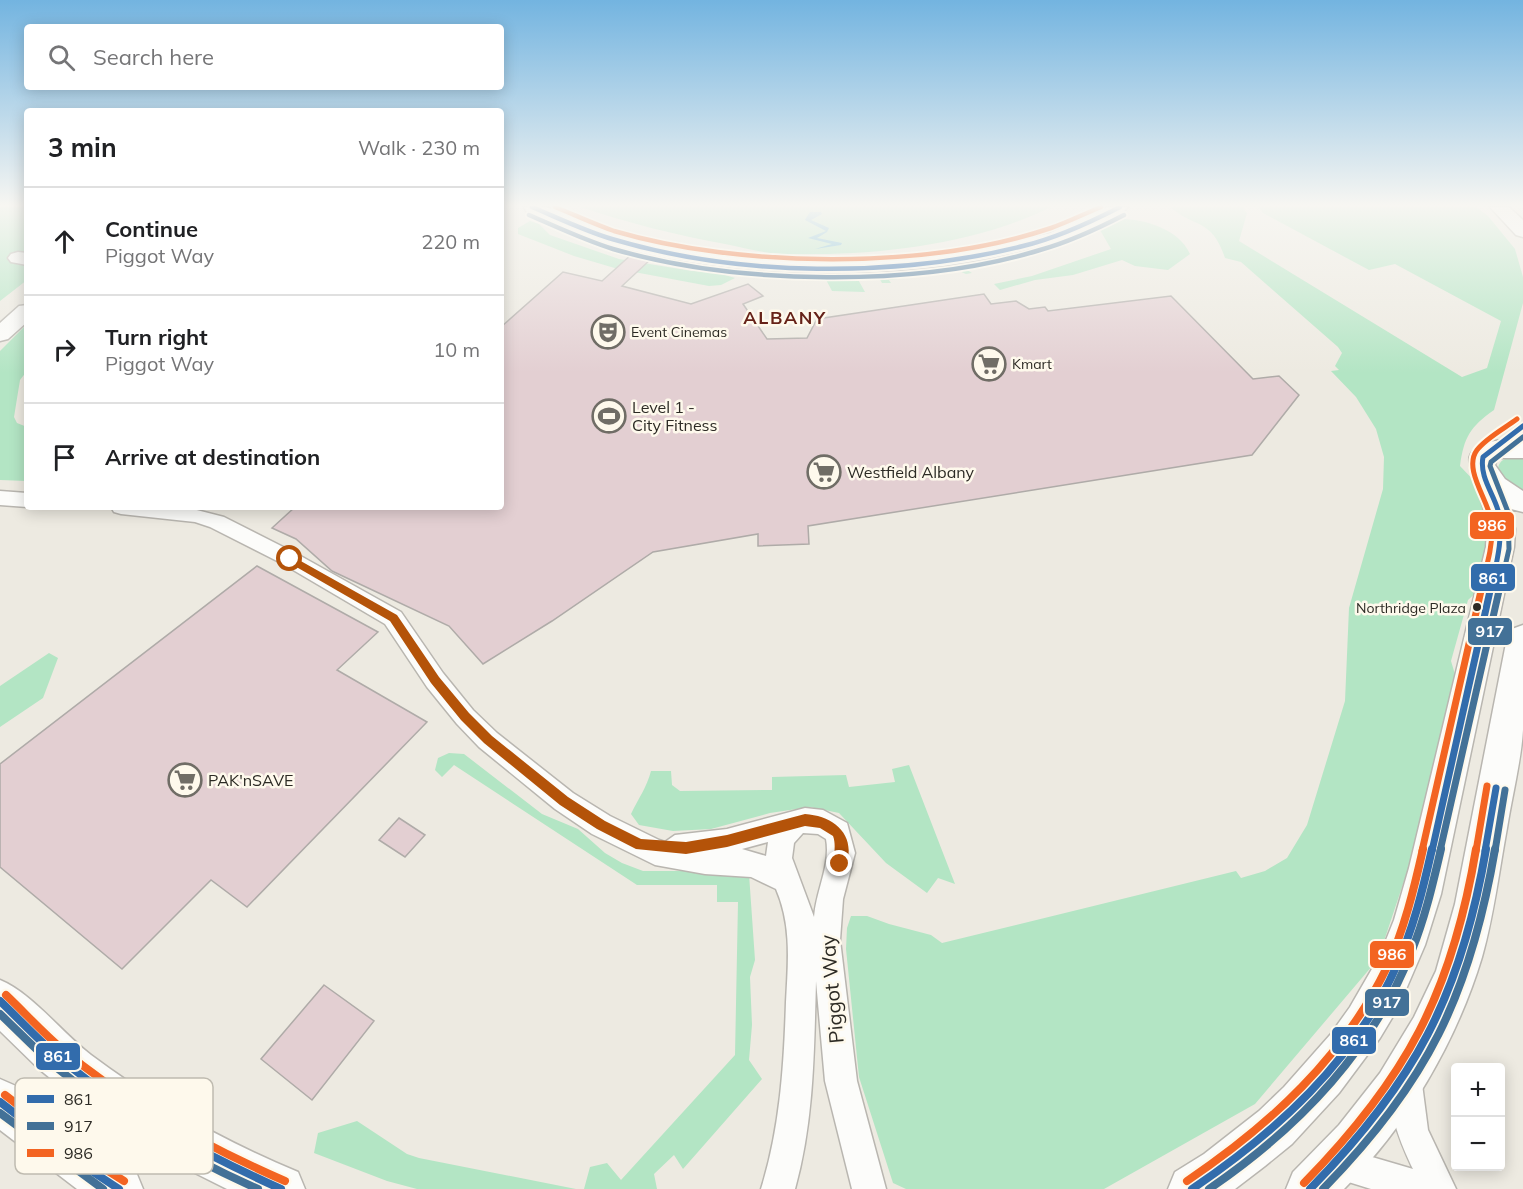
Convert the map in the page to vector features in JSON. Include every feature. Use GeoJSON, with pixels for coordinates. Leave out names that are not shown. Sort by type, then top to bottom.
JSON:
{"type":"FeatureCollection","features":[{"type":"Feature","properties":{"kind":"main road"},"geometry":{"type":"LineString","coordinates":[[0,313],[24,294]]}},
{"type":"Feature","properties":{"kind":"main road"},"geometry":{"type":"LineString","coordinates":[[0,334],[24,314]]}},
{"type":"Feature","properties":{"kind":"main road"},"geometry":{"type":"LineString","coordinates":[[1192,1189],[1248,1152],[1312,1091],[1358,1032],[1377,1002],[1402,951],[1416,911],[1434,837],[1500,547],[1502,529],[1491,465],[1523,426]]}},
{"type":"Feature","properties":{"kind":"main road"},"geometry":{"type":"LineString","coordinates":[[1491,465],[1523,450]]}},
{"type":"Feature","properties":{"kind":"main road"},"geometry":{"type":"LineString","coordinates":[[1491,465],[1502,492],[1523,503]]}},
{"type":"Feature","properties":{"kind":"main road"},"geometry":{"type":"LineString","coordinates":[[1324,1176],[1394,1092],[1438,1017],[1457,971],[1479,881],[1523,638]]}},
{"type":"Feature","properties":{"kind":"main road"},"geometry":{"type":"LineString","coordinates":[[0,1001],[73,1070],[84,1078]]}},
{"type":"Feature","properties":{"kind":"main road"},"geometry":{"type":"LineString","coordinates":[[0,1102],[15,1114]]}},
{"type":"Feature","properties":{"kind":"main road"},"geometry":{"type":"LineString","coordinates":[[213,1158],[281,1189]]}},
{"type":"Feature","properties":{"kind":"main road"},"geometry":{"type":"LineString","coordinates":[[96,1174],[119,1189]]}},
{"type":"Feature","properties":{"kind":"street"},"geometry":{"type":"LineString","coordinates":[[738,262],[866,266],[930,262]]}},
{"type":"Feature","properties":{"kind":"street"},"geometry":{"type":"LineString","coordinates":[[866,266],[887,262]]}},
{"type":"Feature","properties":{"kind":"street"},"geometry":{"type":"LineString","coordinates":[[0,498],[24,500]]}},
{"type":"Feature","properties":{"kind":"street"},"geometry":{"type":"LineString","coordinates":[[0,503],[24,500]]}},
{"type":"Feature","properties":{"kind":"street","name":"Piggot Way"},"geometry":{"type":"LineString","coordinates":[[149,510],[196,515],[217,522],[290,559],[393,618],[446,695],[488,740],[564,801],[601,825],[655,852],[705,861],[735,861],[754,864],[787,880]]}},
{"type":"Feature","properties":{"kind":"street","name":"Piggot Way"},"geometry":{"type":"LineString","coordinates":[[640,845],[686,848],[708,845],[805,820],[823,822],[837,832],[841,842],[840,864],[826,913],[826,940],[842,1080],[869,1189]]}},
{"type":"Feature","properties":{"kind":"street","name":"Piggot Way"},"geometry":{"type":"LineString","coordinates":[[778,1189],[792,1137],[800,1018],[802,930],[800,910],[780,867],[779,847],[782,838],[796,822]]}},
{"type":"Feature","properties":{"kind":"street"},"geometry":{"type":"LineString","coordinates":[[1405,1074],[1407,1109],[1412,1132],[1438,1189]]}},
{"type":"Feature","properties":{"kind":"street"},"geometry":{"type":"LineString","coordinates":[[1324,1176],[1401,1182],[1413,1189]]}},
{"type":"Feature","properties":{"kind":"green space"},"geometry":{"type":"Polygon","coordinates":[[[0,262],[24,262],[24,282],[0,301],[0,262]]]}},
{"type":"Feature","properties":{"kind":"green space"},"geometry":{"type":"Polygon","coordinates":[[[596,262],[640,262],[692,271],[715,272],[735,278],[721,285],[709,286],[618,269],[596,262]]]}},
{"type":"Feature","properties":{"kind":"green space"},"geometry":{"type":"Polygon","coordinates":[[[1072,262],[1114,262],[1073,275],[1035,280],[1000,290],[994,284],[1032,276],[1072,262]]]}},
{"type":"Feature","properties":{"kind":"green space"},"geometry":{"type":"Polygon","coordinates":[[[1127,262],[1178,262],[1168,270],[1135,266],[1127,262]]]}},
{"type":"Feature","properties":{"kind":"green space"},"geometry":{"type":"Polygon","coordinates":[[[1242,262],[1274,262],[1462,377],[1487,368],[1501,321],[1395,264],[1369,270],[1355,262],[1519,262],[1523,277],[1523,303],[1494,410],[1479,422],[1466,440],[1460,466],[1479,486],[1492,521],[1479,590],[1468,600],[1451,661],[1457,681],[1423,824],[1378,959],[1255,1104],[1104,1189],[906,1189],[893,1183],[859,1077],[846,949],[847,928],[851,916],[867,916],[931,935],[942,943],[1236,871],[1241,878],[1265,871],[1287,858],[1307,825],[1345,701],[1349,608],[1383,489],[1384,457],[1376,429],[1356,397],[1331,371],[1339,370],[1335,366],[1342,353],[1242,262]]]}},
{"type":"Feature","properties":{"kind":"green space"},"geometry":{"type":"Polygon","coordinates":[[[964,268],[972,273],[966,274],[959,271],[889,280],[891,283],[882,283],[878,276],[964,268]]]}},
{"type":"Feature","properties":{"kind":"green space"},"geometry":{"type":"Polygon","coordinates":[[[823,274],[855,274],[865,292],[832,291],[823,274]]]}},
{"type":"Feature","properties":{"kind":"green space"},"geometry":{"type":"Polygon","coordinates":[[[24,327],[24,375],[20,380],[14,417],[17,423],[24,426],[24,481],[0,480],[0,351],[24,327]]]}},
{"type":"Feature","properties":{"kind":"green space"},"geometry":{"type":"Polygon","coordinates":[[[1512,457],[1523,458],[1523,491],[1506,481],[1498,468],[1503,460],[1512,457]]]}},
{"type":"Feature","properties":{"kind":"green space"},"geometry":{"type":"Polygon","coordinates":[[[49,653],[58,658],[43,698],[0,727],[0,686],[49,653]]]}},
{"type":"Feature","properties":{"kind":"green space"},"geometry":{"type":"Polygon","coordinates":[[[449,753],[464,754],[542,814],[578,829],[605,853],[622,863],[643,871],[734,871],[749,874],[755,960],[750,977],[752,1025],[749,1060],[762,1079],[683,1169],[674,1155],[654,1174],[657,1189],[584,1189],[590,1167],[607,1163],[621,1180],[735,1055],[738,902],[717,902],[717,885],[637,885],[454,765],[442,777],[435,770],[438,758],[449,753]]]}},
{"type":"Feature","properties":{"kind":"green space"},"geometry":{"type":"Polygon","coordinates":[[[909,765],[955,884],[938,878],[927,893],[886,863],[839,813],[810,807],[770,813],[711,829],[673,831],[639,825],[631,814],[651,771],[671,771],[672,785],[680,791],[772,790],[772,777],[846,775],[849,787],[895,782],[892,769],[909,765]]]}},
{"type":"Feature","properties":{"kind":"green space"},"geometry":{"type":"Polygon","coordinates":[[[357,1121],[407,1154],[419,1158],[576,1189],[417,1189],[387,1181],[314,1153],[318,1133],[357,1121]]]}},
{"type":"Feature","properties":{"kind":"building","name":"Westfield Albany"},"geometry":{"type":"Polygon","coordinates":[[[623,262],[647,262],[622,286],[691,304],[748,284],[763,296],[743,304],[767,339],[807,338],[817,319],[984,294],[991,304],[1016,301],[1029,309],[1045,307],[1048,311],[1171,296],[1253,379],[1279,376],[1299,395],[1252,455],[808,526],[809,544],[758,546],[758,534],[653,552],[552,621],[483,664],[449,626],[332,571],[296,539],[272,528],[292,510],[504,510],[504,324],[563,272],[602,281],[623,262]]]}},
{"type":"Feature","properties":{"kind":"building","name":"PAK'nSAVE"},"geometry":{"type":"Polygon","coordinates":[[[257,566],[378,632],[337,670],[427,722],[247,907],[211,880],[122,969],[0,867],[0,764],[257,566]]]}},
{"type":"Feature","properties":{"kind":"building"},"geometry":{"type":"Polygon","coordinates":[[[399,818],[425,835],[405,857],[379,840],[399,818]]]}},
{"type":"Feature","properties":{"kind":"building"},"geometry":{"type":"Polygon","coordinates":[[[324,985],[374,1021],[312,1100],[261,1059],[324,985]]]}},
{"type":"Feature","properties":{"kind":"transit line","name":"917"},"geometry":{"type":"LineString","coordinates":[[672,262],[767,274],[822,276],[931,271],[989,262]]}},
{"type":"Feature","properties":{"kind":"transit line","name":"861"},"geometry":{"type":"LineString","coordinates":[[738,262],[822,268],[932,262]]}},
{"type":"Feature","properties":{"kind":"transit line","name":"986"},"geometry":{"type":"LineString","coordinates":[[1187,1181],[1247,1138],[1302,1088],[1350,1031],[1387,966],[1401,929],[1419,866],[1491,546],[1491,517],[1474,474],[1473,458],[1477,450],[1517,419]]}},
{"type":"Feature","properties":{"kind":"transit line","name":"861"},"geometry":{"type":"LineString","coordinates":[[1192,1189],[1254,1145],[1283,1120],[1336,1065],[1379,1002],[1396,968],[1410,931],[1428,868],[1500,547],[1499,514],[1481,467],[1483,457],[1523,426]]}},
{"type":"Feature","properties":{"kind":"transit line","name":"917"},"geometry":{"type":"LineString","coordinates":[[1209,1189],[1268,1146],[1320,1095],[1366,1037],[1408,962],[1422,923],[1436,870],[1509,549],[1508,512],[1490,466],[1491,462],[1523,437]]}},
{"type":"Feature","properties":{"kind":"transit line","name":"986"},"geometry":{"type":"LineString","coordinates":[[1304,1183],[1349,1136],[1388,1084],[1406,1057],[1436,1000],[1461,925],[1487,786]]}},
{"type":"Feature","properties":{"kind":"transit line","name":"861"},"geometry":{"type":"LineString","coordinates":[[1310,1189],[1355,1141],[1396,1089],[1414,1061],[1445,1002],[1470,926],[1496,788]]}},
{"type":"Feature","properties":{"kind":"transit line","name":"917"},"geometry":{"type":"LineString","coordinates":[[1323,1189],[1368,1142],[1388,1116],[1425,1062],[1441,1033],[1473,951],[1489,882],[1505,790]]}},
{"type":"Feature","properties":{"kind":"transit line","name":"986"},"geometry":{"type":"LineString","coordinates":[[6,995],[45,1033],[100,1078]]}},
{"type":"Feature","properties":{"kind":"transit line","name":"861"},"geometry":{"type":"LineString","coordinates":[[0,1001],[55,1054],[84,1078]]}},
{"type":"Feature","properties":{"kind":"transit line","name":"917"},"geometry":{"type":"LineString","coordinates":[[0,1014],[70,1078]]}},
{"type":"Feature","properties":{"kind":"transit line","name":"986"},"geometry":{"type":"LineString","coordinates":[[5,1095],[15,1103]]}},
{"type":"Feature","properties":{"kind":"transit line","name":"861"},"geometry":{"type":"LineString","coordinates":[[0,1102],[15,1114]]}},
{"type":"Feature","properties":{"kind":"transit line","name":"917"},"geometry":{"type":"LineString","coordinates":[[0,1113],[15,1125]]}},
{"type":"Feature","properties":{"kind":"transit line","name":"986"},"geometry":{"type":"LineString","coordinates":[[213,1148],[285,1181]]}},
{"type":"Feature","properties":{"kind":"transit line","name":"861"},"geometry":{"type":"LineString","coordinates":[[213,1157],[281,1189]]}},
{"type":"Feature","properties":{"kind":"transit line","name":"917"},"geometry":{"type":"LineString","coordinates":[[213,1168],[258,1189]]}},
{"type":"Feature","properties":{"kind":"transit line","name":"917"},"geometry":{"type":"LineString","coordinates":[[80,1174],[103,1189]]}},
{"type":"Feature","properties":{"kind":"transit line","name":"861"},"geometry":{"type":"LineString","coordinates":[[96,1174],[119,1189]]}},
{"type":"Feature","properties":{"kind":"transit line","name":"986"},"geometry":{"type":"LineString","coordinates":[[113,1174],[124,1181]]}},
{"type":"Feature","properties":{"kind":"place","name":"Event Cinemas"},"geometry":{"type":"Point","coordinates":[608,332]}},
{"type":"Feature","properties":{"kind":"place","name":"Kmart"},"geometry":{"type":"Point","coordinates":[989,364]}},
{"type":"Feature","properties":{"kind":"place","name":"Level 1 - City Fitness"},"geometry":{"type":"Point","coordinates":[609,416]}},
{"type":"Feature","properties":{"kind":"place","name":"Westfield Albany"},"geometry":{"type":"Point","coordinates":[824,472]}},
{"type":"Feature","properties":{"kind":"place","name":"Northridge Plaza"},"geometry":{"type":"Point","coordinates":[1477,607]}},
{"type":"Feature","properties":{"kind":"place","name":"PAK'nSAVE"},"geometry":{"type":"Point","coordinates":[185,780]}},
{"type":"Feature","properties":{"kind":"district","name":"ALBANY"},"geometry":{"type":"Point","coordinates":[785,318]}},
{"type":"Feature","properties":{"kind":"route"},"geometry":{"type":"LineString","coordinates":[[290,559],[393,618],[446,695],[488,740],[564,801],[601,825],[640,845],[686,848],[727,841],[771,828],[813,820],[823,822],[837,832],[841,842],[840,864]]}}]}
